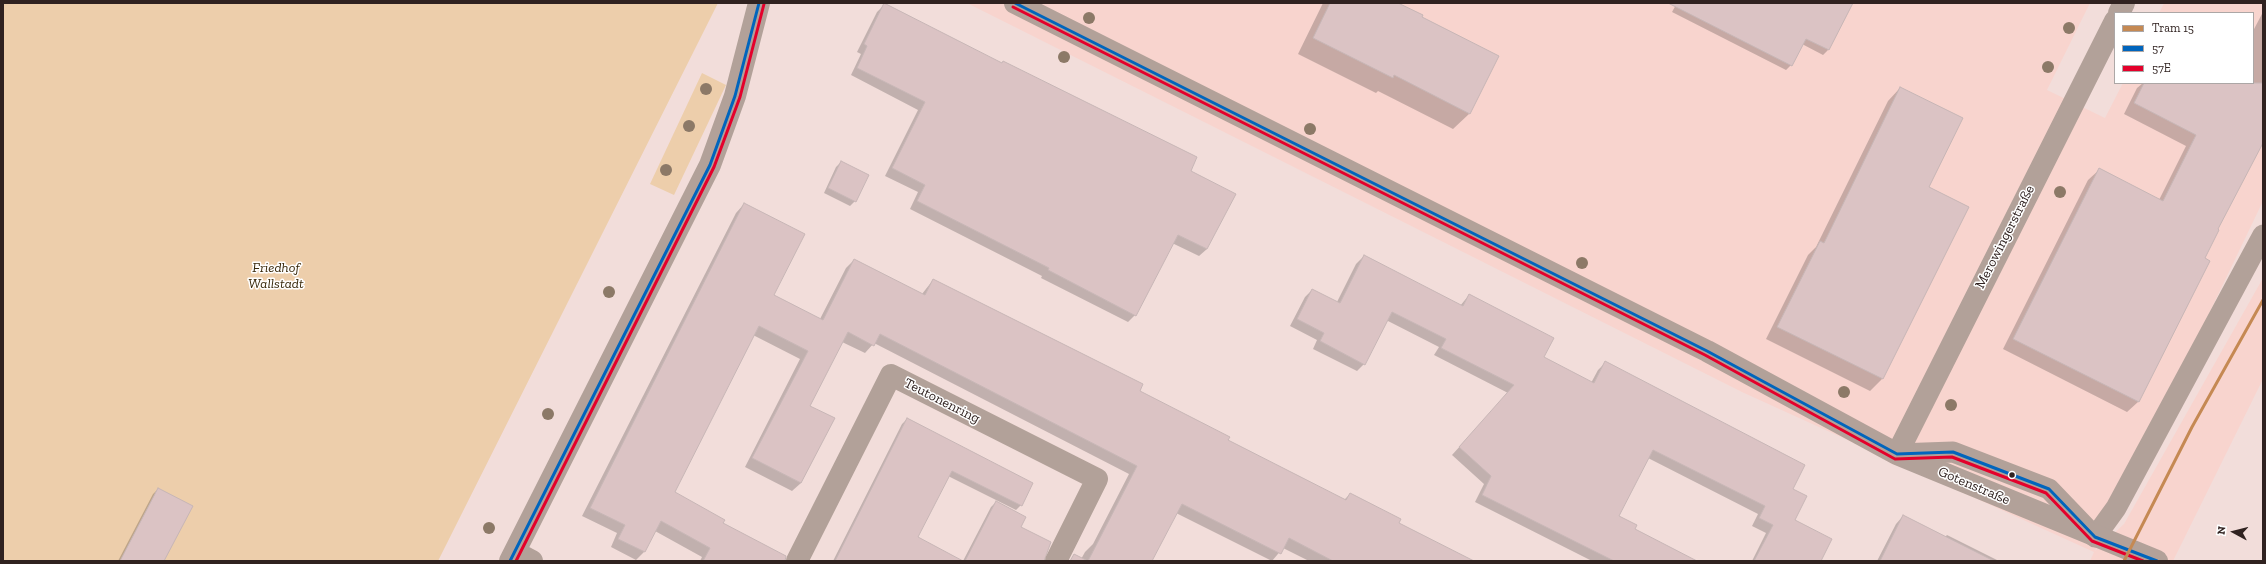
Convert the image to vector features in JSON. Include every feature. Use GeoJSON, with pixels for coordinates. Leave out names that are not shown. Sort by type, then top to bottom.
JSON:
{"type":"FeatureCollection","features":[{"type":"Feature","properties":{"kind":"street"},"geometry":{"type":"LineString","coordinates":[[519,558],[710,165],[735,96],[758,3]]}},
{"type":"Feature","properties":{"kind":"street","name":"Gotenstraße"},"geometry":{"type":"LineString","coordinates":[[1015,3],[1707,350],[1897,454],[2095,537],[2152,558]]}},
{"type":"Feature","properties":{"kind":"street"},"geometry":{"type":"LineString","coordinates":[[2120,12],[2124,3]]}},
{"type":"Feature","properties":{"kind":"street","name":"Merowingerstraße"},"geometry":{"type":"LineString","coordinates":[[1897,454],[2114,23]]}},
{"type":"Feature","properties":{"kind":"street","name":"Teutonenring"},"geometry":{"type":"LineString","coordinates":[[797,561],[891,375],[1097,479],[1056,561]]}},
{"type":"Feature","properties":{"kind":"lane"},"geometry":{"type":"LineString","coordinates":[[2095,537],[2116,508],[2263,235]]}},
{"type":"Feature","properties":{"kind":"shaded area"},"geometry":{"type":"Polygon","coordinates":[[[967,3],[2090,3],[2047,90],[2105,118],[2122,84],[2254,84],[2254,12],[2160,12],[2164,3],[2263,3],[2263,201],[2095,551],[2124,524],[2263,278],[2263,379],[2173,561],[2090,561],[2094,552],[1742,392],[967,3]]]}},
{"type":"Feature","properties":{"kind":"green space","name":"Friedhof Wallstadt"},"geometry":{"type":"Polygon","coordinates":[[[3,3],[718,3],[438,561],[3,561],[3,3]]]}},
{"type":"Feature","properties":{"kind":"green space"},"geometry":{"type":"Polygon","coordinates":[[[702,73],[726,85],[674,195],[650,184],[702,73]]]}},
{"type":"Feature","properties":{"kind":"building"},"geometry":{"type":"Polygon","coordinates":[[[884,3],[1002,63],[1003,61],[1197,157],[1191,171],[1236,194],[1207,249],[1178,235],[1136,316],[1048,270],[1049,268],[917,201],[925,185],[892,168],[925,102],[857,68],[867,46],[864,44],[884,3]]]}},
{"type":"Feature","properties":{"kind":"building"},"geometry":{"type":"Polygon","coordinates":[[[1330,3],[1398,3],[1423,15],[1422,17],[1499,56],[1470,114],[1394,75],[1393,78],[1313,38],[1330,3]]]}},
{"type":"Feature","properties":{"kind":"building"},"geometry":{"type":"Polygon","coordinates":[[[1668,3],[1853,3],[1829,50],[1806,39],[1792,66],[1668,3]]]}},
{"type":"Feature","properties":{"kind":"building"},"geometry":{"type":"Polygon","coordinates":[[[2263,83],[2263,143],[2218,229],[2219,230],[2205,258],[2210,261],[2139,402],[2013,339],[2099,168],[2163,201],[2196,135],[2134,103],[2144,84],[2263,83]]]}},
{"type":"Feature","properties":{"kind":"building"},"geometry":{"type":"Polygon","coordinates":[[[1900,87],[1963,118],[1929,187],[1969,207],[1883,379],[1777,327],[1820,241],[1824,243],[1900,87]]]}},
{"type":"Feature","properties":{"kind":"building"},"geometry":{"type":"Polygon","coordinates":[[[841,161],[869,175],[856,202],[828,188],[841,161]]]}},
{"type":"Feature","properties":{"kind":"building"},"geometry":{"type":"Polygon","coordinates":[[[744,203],[805,234],[774,295],[823,320],[854,259],[925,295],[933,279],[1143,384],[1140,391],[1230,437],[1228,440],[1346,500],[1350,493],[1401,519],[1399,523],[1474,561],[1333,561],[1289,538],[1281,554],[1182,504],[1152,561],[1088,561],[1137,466],[880,334],[874,346],[848,332],[810,406],[835,418],[801,483],[752,458],[808,351],[759,326],[675,492],[725,520],[723,523],[786,556],[785,561],[703,561],[710,548],[661,521],[645,552],[618,539],[625,525],[590,508],[744,203]]]}},
{"type":"Feature","properties":{"kind":"building"},"geometry":{"type":"Polygon","coordinates":[[[1364,255],[1463,306],[1469,294],[1554,338],[1544,357],[1594,383],[1605,361],[1805,465],[1793,489],[1807,496],[1795,520],[1832,539],[1821,561],[1754,561],[1773,525],[1759,518],[1765,506],[1653,450],[1619,516],[1637,525],[1635,529],[1697,561],[1614,561],[1482,495],[1491,476],[1459,447],[1514,385],[1441,348],[1446,339],[1392,312],[1365,365],[1320,341],[1324,333],[1297,319],[1312,289],[1340,303],[1364,255]]]}},
{"type":"Feature","properties":{"kind":"building"},"geometry":{"type":"Polygon","coordinates":[[[907,418],[1033,483],[1022,506],[952,471],[918,537],[963,561],[835,561],[907,418]]]}},
{"type":"Feature","properties":{"kind":"building"},"geometry":{"type":"Polygon","coordinates":[[[158,488],[193,506],[164,561],[120,561],[158,488]]]}},
{"type":"Feature","properties":{"kind":"building"},"geometry":{"type":"Polygon","coordinates":[[[996,501],[1026,517],[1021,527],[1051,542],[1044,561],[965,561],[996,501]]]}},
{"type":"Feature","properties":{"kind":"building"},"geometry":{"type":"Polygon","coordinates":[[[1903,515],[1994,561],[1880,561],[1903,515]]]}},
{"type":"Feature","properties":{"kind":"building"},"geometry":{"type":"Polygon","coordinates":[[[1074,554],[1088,561],[1070,561],[1074,554]]]}},
{"type":"Feature","properties":{"kind":"tram line","name":"15"},"geometry":{"type":"LineString","coordinates":[[2124,561],[2192,427],[2263,300]]}},
{"type":"Feature","properties":{"kind":"transit line","name":"57"},"geometry":{"type":"LineString","coordinates":[[510,561],[710,165],[735,96],[759,3]]}},
{"type":"Feature","properties":{"kind":"transit line","name":"57"},"geometry":{"type":"LineString","coordinates":[[1015,3],[1707,351],[1897,454],[1953,452],[2049,489],[2095,537],[2157,561]]}},
{"type":"Feature","properties":{"kind":"transit line","name":"57E"},"geometry":{"type":"LineString","coordinates":[[516,561],[714,167],[740,97],[764,4]]}},
{"type":"Feature","properties":{"kind":"transit line","name":"57E"},"geometry":{"type":"LineString","coordinates":[[1013,7],[1705,355],[1895,459],[1952,457],[2046,493],[2092,541],[2143,561]]}}]}
